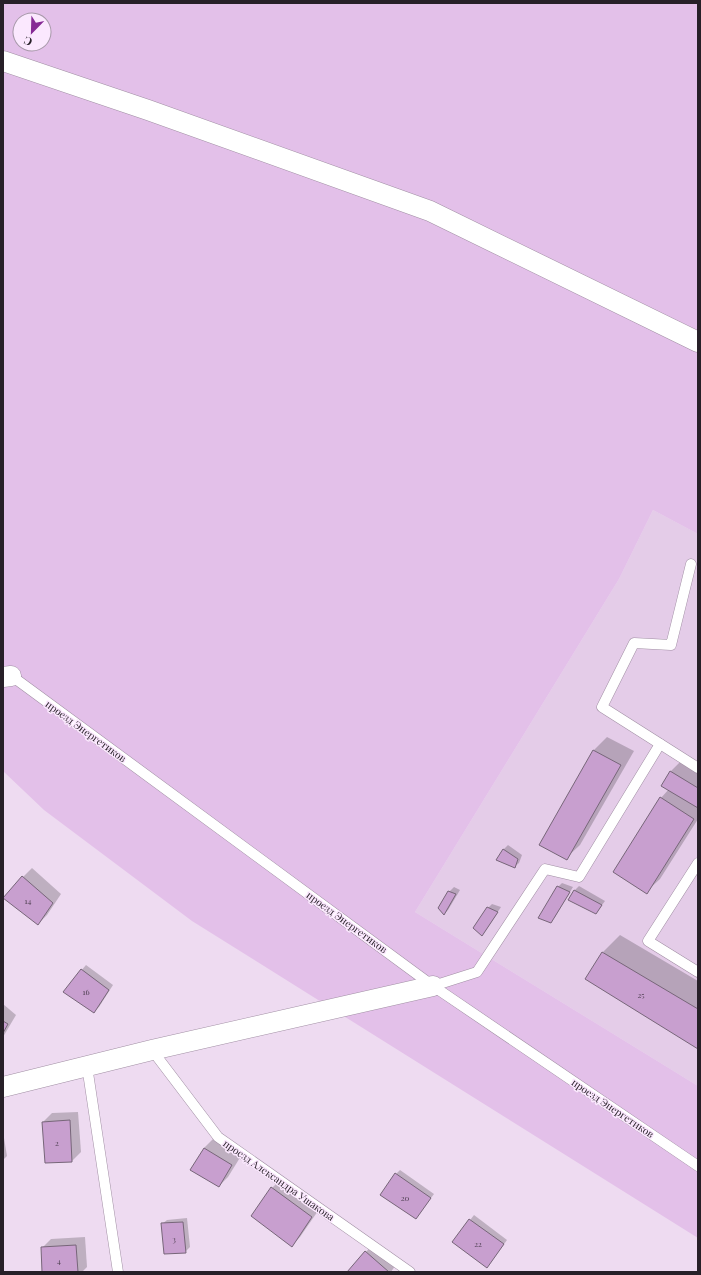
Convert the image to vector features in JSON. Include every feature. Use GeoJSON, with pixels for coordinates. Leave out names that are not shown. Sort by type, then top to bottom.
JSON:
{"type":"FeatureCollection","features":[{"type":"Feature","properties":{"kind":"street"},"geometry":{"type":"LineString","coordinates":[[3,62],[148,110],[430,211],[698,342]]}},
{"type":"Feature","properties":{"kind":"street"},"geometry":{"type":"LineString","coordinates":[[3,1087],[152,1050],[434,986]]}},
{"type":"Feature","properties":{"kind":"lane"},"geometry":{"type":"LineString","coordinates":[[691,564],[672,645],[634,643],[602,707],[698,768]]}},
{"type":"Feature","properties":{"kind":"lane","name":"проезд Энергетиков"},"geometry":{"type":"LineString","coordinates":[[6,674],[434,986],[698,1166]]}},
{"type":"Feature","properties":{"kind":"lane"},"geometry":{"type":"LineString","coordinates":[[434,986],[477,972],[545,869],[579,877],[660,744]]}},
{"type":"Feature","properties":{"kind":"lane"},"geometry":{"type":"LineString","coordinates":[[698,863],[648,941],[698,972]]}},
{"type":"Feature","properties":{"kind":"lane","name":"проезд Александра Ушакова"},"geometry":{"type":"LineString","coordinates":[[152,1050],[218,1137],[410,1272]]}},
{"type":"Feature","properties":{"kind":"lane"},"geometry":{"type":"LineString","coordinates":[[87,1066],[118,1272]]}},
{"type":"Feature","properties":{"kind":"shaded area"},"geometry":{"type":"Polygon","coordinates":[[[3,3],[698,3],[698,534],[653,510],[619,579],[415,912],[698,1086],[698,1238],[192,921],[44,810],[3,771],[3,3]]]}},
{"type":"Feature","properties":{"kind":"shaded area"},"geometry":{"type":"Polygon","coordinates":[[[653,510],[698,534],[698,1086],[415,912],[619,579],[653,510]]]}},
{"type":"Feature","properties":{"kind":"building"},"geometry":{"type":"Polygon","coordinates":[[[593,750],[621,765],[567,860],[539,845],[593,750]]]}},
{"type":"Feature","properties":{"kind":"building"},"geometry":{"type":"Polygon","coordinates":[[[670,771],[698,788],[698,808],[661,786],[670,771]]]}},
{"type":"Feature","properties":{"kind":"building"},"geometry":{"type":"Polygon","coordinates":[[[660,797],[694,819],[647,894],[613,872],[660,797]]]}},
{"type":"Feature","properties":{"kind":"building"},"geometry":{"type":"Polygon","coordinates":[[[503,849],[518,859],[515,868],[496,860],[503,849]]]}},
{"type":"Feature","properties":{"kind":"building"},"geometry":{"type":"Polygon","coordinates":[[[22,876],[53,903],[38,925],[3,898],[22,876]]]}},
{"type":"Feature","properties":{"kind":"building"},"geometry":{"type":"Polygon","coordinates":[[[557,886],[570,892],[551,923],[538,918],[557,886]]]}},
{"type":"Feature","properties":{"kind":"building"},"geometry":{"type":"Polygon","coordinates":[[[574,890],[602,905],[596,914],[568,900],[574,890]]]}},
{"type":"Feature","properties":{"kind":"building"},"geometry":{"type":"Polygon","coordinates":[[[448,891],[456,894],[444,915],[438,908],[448,891]]]}},
{"type":"Feature","properties":{"kind":"building"},"geometry":{"type":"Polygon","coordinates":[[[487,907],[498,912],[482,936],[473,928],[487,907]]]}},
{"type":"Feature","properties":{"kind":"building"},"geometry":{"type":"Polygon","coordinates":[[[602,952],[698,1009],[698,1049],[585,979],[602,952]]]}},
{"type":"Feature","properties":{"kind":"building"},"geometry":{"type":"Polygon","coordinates":[[[81,969],[109,990],[94,1013],[63,992],[81,969]]]}},
{"type":"Feature","properties":{"kind":"building"},"geometry":{"type":"Polygon","coordinates":[[[3,1021],[8,1024],[3,1033],[3,1021]]]}},
{"type":"Feature","properties":{"kind":"building"},"geometry":{"type":"Polygon","coordinates":[[[70,1120],[72,1162],[45,1163],[42,1122],[70,1120]]]}},
{"type":"Feature","properties":{"kind":"building"},"geometry":{"type":"Polygon","coordinates":[[[204,1148],[232,1165],[219,1187],[190,1170],[204,1148]]]}},
{"type":"Feature","properties":{"kind":"building"},"geometry":{"type":"Polygon","coordinates":[[[395,1173],[431,1198],[416,1219],[380,1195],[395,1173]]]}},
{"type":"Feature","properties":{"kind":"building"},"geometry":{"type":"Polygon","coordinates":[[[271,1187],[312,1217],[292,1247],[251,1216],[271,1187]]]}},
{"type":"Feature","properties":{"kind":"building"},"geometry":{"type":"Polygon","coordinates":[[[469,1219],[504,1244],[487,1268],[452,1242],[469,1219]]]}},
{"type":"Feature","properties":{"kind":"building"},"geometry":{"type":"Polygon","coordinates":[[[183,1222],[186,1253],[164,1254],[161,1223],[183,1222]]]}},
{"type":"Feature","properties":{"kind":"building"},"geometry":{"type":"Polygon","coordinates":[[[76,1245],[78,1272],[42,1272],[41,1247],[76,1245]]]}},
{"type":"Feature","properties":{"kind":"building"},"geometry":{"type":"Polygon","coordinates":[[[365,1251],[389,1272],[347,1272],[365,1251]]]}}]}
